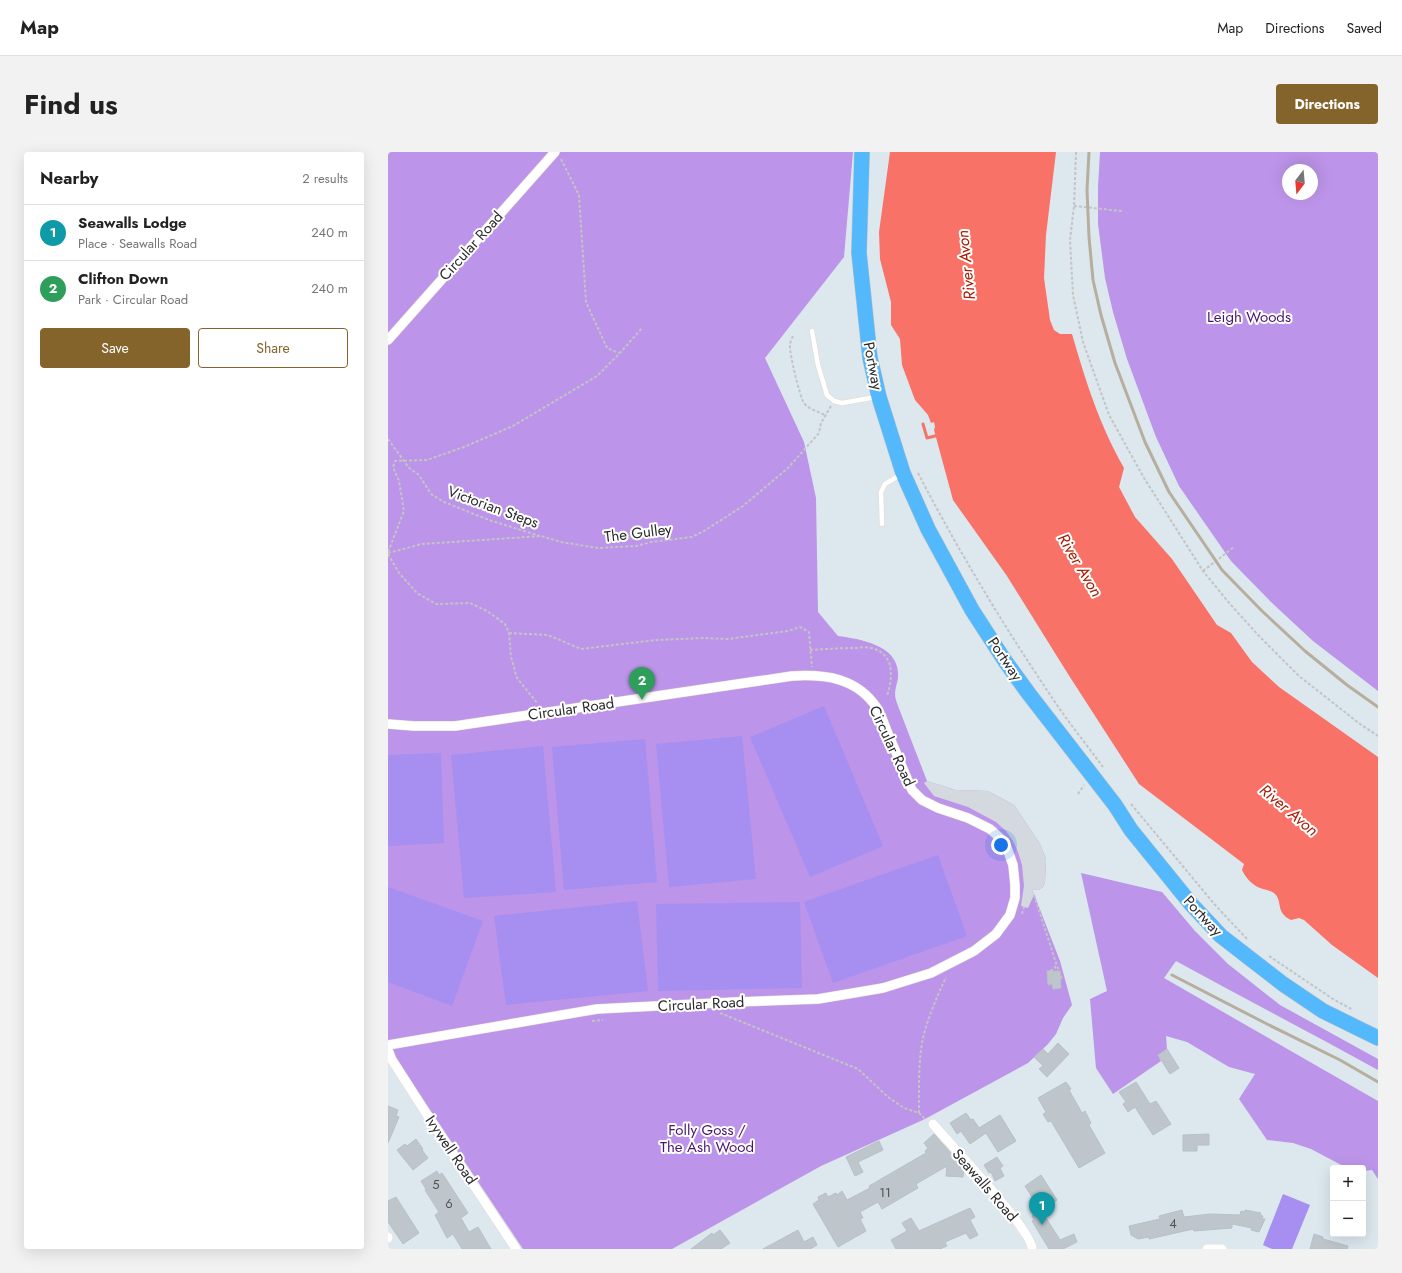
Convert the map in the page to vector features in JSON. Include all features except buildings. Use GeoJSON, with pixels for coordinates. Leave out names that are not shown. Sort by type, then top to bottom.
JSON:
{"type":"FeatureCollection","features":[{"type":"Feature","properties":{"kind":"highway","name":"Portway"},"geometry":{"type":"LineString","coordinates":[[862,152],[859,253],[870,358],[879,396],[903,473],[931,536],[972,610],[1005,661],[1115,805],[1131,830],[1191,904],[1221,936],[1283,984],[1323,1011],[1378,1038]]}},
{"type":"Feature","properties":{"kind":"street","name":"Circular Road"},"geometry":{"type":"LineString","coordinates":[[388,340],[557,154]]}},
{"type":"Feature","properties":{"kind":"street","name":"Circular Road"},"geometry":{"type":"LineString","coordinates":[[388,724],[414,726],[456,726],[792,676],[834,678],[851,683],[861,690],[878,709],[912,790],[922,800],[938,808],[968,818],[990,830],[1000,838],[1007,848],[1013,865],[1015,898],[1010,915],[996,934],[974,952],[931,973],[883,988],[818,999],[597,1009],[388,1045]]}},
{"type":"Feature","properties":{"kind":"street","name":"Ivywell Road"},"geometry":{"type":"LineString","coordinates":[[388,1050],[392,1060],[422,1107],[516,1249]]}},
{"type":"Feature","properties":{"kind":"street","name":"Seawalls Road"},"geometry":{"type":"LineString","coordinates":[[932,1124],[1001,1201],[1029,1238],[1032,1249]]}},
{"type":"Feature","properties":{"kind":"street"},"geometry":{"type":"LineString","coordinates":[[1207,1249],[1222,1249]]}},
{"type":"Feature","properties":{"kind":"lane"},"geometry":{"type":"LineString","coordinates":[[812,331],[818,365],[827,395],[834,401],[846,403],[879,396]]}},
{"type":"Feature","properties":{"kind":"lane"},"geometry":{"type":"LineString","coordinates":[[882,524],[881,492],[885,484],[903,473]]}},
{"type":"Feature","properties":{"kind":"path"},"geometry":{"type":"LineString","coordinates":[[1076,152],[1074,206],[1070,240],[1073,295],[1082,342],[1109,415],[1144,478],[1203,571],[1230,604],[1299,676],[1360,724],[1378,736]]}},
{"type":"Feature","properties":{"kind":"path"},"geometry":{"type":"LineString","coordinates":[[557,154],[579,195],[586,302],[607,348],[620,353]]}},
{"type":"Feature","properties":{"kind":"path"},"geometry":{"type":"LineString","coordinates":[[1074,206],[1122,212]]}},
{"type":"Feature","properties":{"kind":"path"},"geometry":{"type":"LineString","coordinates":[[539,705],[517,678],[512,657],[509,633],[505,624],[487,611],[470,603],[436,604],[417,593],[399,573],[388,553],[404,511],[400,481],[393,467],[395,461],[427,460],[464,447],[513,426],[597,376],[642,328]]}},
{"type":"Feature","properties":{"kind":"path"},"geometry":{"type":"LineString","coordinates":[[793,336],[790,344],[800,394],[804,403],[809,408],[826,416]]}},
{"type":"Feature","properties":{"kind":"path","name":"The Gulley"},"geometry":{"type":"LineString","coordinates":[[388,553],[422,544],[541,536],[561,542],[598,548],[636,546],[651,542],[692,537],[743,506],[788,468],[819,433],[820,425],[834,401]]}},
{"type":"Feature","properties":{"kind":"path","name":"Victorian Steps"},"geometry":{"type":"LineString","coordinates":[[388,439],[409,468],[419,475],[431,494],[444,502],[489,520],[541,536]]}},
{"type":"Feature","properties":{"kind":"path","name":"Portway"},"geometry":{"type":"LineString","coordinates":[[918,473],[951,535],[1003,620],[1060,709],[1106,771]]}},
{"type":"Feature","properties":{"kind":"path"},"geometry":{"type":"LineString","coordinates":[[1203,571],[1234,547]]}},
{"type":"Feature","properties":{"kind":"path"},"geometry":{"type":"LineString","coordinates":[[509,633],[548,635],[582,649],[656,640],[704,638],[728,639],[788,631],[800,627],[809,632],[812,668]]}},
{"type":"Feature","properties":{"kind":"path"},"geometry":{"type":"LineString","coordinates":[[810,650],[871,648],[882,653],[890,663],[891,685],[887,696]]}},
{"type":"Feature","properties":{"kind":"path","name":"Portway"},"geometry":{"type":"LineString","coordinates":[[1129,802],[1216,906],[1251,943]]}},
{"type":"Feature","properties":{"kind":"path"},"geometry":{"type":"LineString","coordinates":[[1034,895],[1062,979],[1060,979]]}},
{"type":"Feature","properties":{"kind":"path"},"geometry":{"type":"LineString","coordinates":[[1269,955],[1333,999],[1359,1014]]}},
{"type":"Feature","properties":{"kind":"path"},"geometry":{"type":"LineString","coordinates":[[1050,971],[1055,968],[1055,960]]}},
{"type":"Feature","properties":{"kind":"path"},"geometry":{"type":"LineString","coordinates":[[919,1113],[919,1074],[923,1039],[930,1012],[946,976]]}},
{"type":"Feature","properties":{"kind":"path"},"geometry":{"type":"LineString","coordinates":[[720,1013],[858,1069],[888,1097],[904,1108],[919,1113],[932,1124]]}},
{"type":"Feature","properties":{"kind":"green space","name":"Folly Goss / The Ash Wood"},"geometry":{"type":"Polygon","coordinates":[[[388,152],[853,152],[844,257],[765,358],[804,442],[816,498],[818,612],[838,636],[857,639],[876,645],[891,656],[896,663],[898,678],[895,691],[896,700],[927,781],[956,790],[988,791],[1014,805],[1040,844],[1046,859],[1045,882],[1043,887],[1039,890],[1032,889],[1060,961],[1072,1005],[1063,1018],[1056,1034],[1048,1044],[1028,1063],[925,1119],[821,1166],[672,1249],[523,1249],[388,1047],[388,152]]]}},
{"type":"Feature","properties":{"kind":"green space","name":"Leigh Woods"},"geometry":{"type":"Polygon","coordinates":[[[1100,152],[1378,152],[1378,691],[1313,641],[1271,602],[1231,561],[1179,486],[1156,437],[1127,359],[1105,278],[1098,224],[1100,152]]]}},
{"type":"Feature","properties":{"kind":"green space"},"geometry":{"type":"Polygon","coordinates":[[[1081,873],[1162,892],[1195,931],[1228,964],[1280,1005],[1378,1059],[1378,1070],[1176,961],[1164,978],[1378,1101],[1378,1179],[1372,1170],[1366,1171],[1366,1165],[1341,1165],[1311,1149],[1293,1143],[1267,1140],[1239,1099],[1255,1074],[1229,1067],[1187,1042],[1166,1036],[1167,1049],[1158,1055],[1161,1061],[1113,1094],[1096,1068],[1090,999],[1107,991],[1081,873]]]}},
{"type":"Feature","properties":{"kind":"shaded area"},"geometry":{"type":"Polygon","coordinates":[[[824,706],[883,846],[810,877],[750,737],[824,706]]]}},
{"type":"Feature","properties":{"kind":"shaded area"},"geometry":{"type":"Polygon","coordinates":[[[742,736],[756,879],[669,887],[656,744],[742,736]]]}},
{"type":"Feature","properties":{"kind":"shaded area"},"geometry":{"type":"Polygon","coordinates":[[[645,739],[657,882],[564,890],[552,747],[645,739]]]}},
{"type":"Feature","properties":{"kind":"shaded area"},"geometry":{"type":"Polygon","coordinates":[[[543,746],[556,892],[464,898],[451,755],[543,746]]]}},
{"type":"Feature","properties":{"kind":"shaded area"},"geometry":{"type":"Polygon","coordinates":[[[441,753],[444,843],[388,846],[388,755],[441,753]]]}},
{"type":"Feature","properties":{"kind":"shaded area"},"geometry":{"type":"Polygon","coordinates":[[[927,781],[956,790],[988,791],[1014,805],[1040,844],[1046,859],[1045,882],[1043,887],[1039,890],[1032,889],[1034,895],[1028,908],[1021,906],[1024,886],[1022,865],[1013,841],[1006,831],[996,822],[968,807],[934,796],[924,783],[927,781]]]}},
{"type":"Feature","properties":{"kind":"shaded area"},"geometry":{"type":"Polygon","coordinates":[[[938,855],[967,936],[833,983],[804,902],[938,855]]]}},
{"type":"Feature","properties":{"kind":"shaded area"},"geometry":{"type":"Polygon","coordinates":[[[388,887],[483,921],[452,1006],[388,982],[388,887]]]}},
{"type":"Feature","properties":{"kind":"shaded area"},"geometry":{"type":"Polygon","coordinates":[[[637,901],[648,991],[506,1005],[494,916],[637,901]]]}},
{"type":"Feature","properties":{"kind":"shaded area"},"geometry":{"type":"Polygon","coordinates":[[[800,902],[802,988],[658,991],[656,904],[800,902]]]}},
{"type":"Feature","properties":{"kind":"shaded area"},"geometry":{"type":"Polygon","coordinates":[[[1283,1194],[1310,1205],[1292,1249],[1272,1249],[1263,1245],[1283,1194]]]}},
{"type":"Feature","properties":{"kind":"water","name":"River Avon"},"geometry":{"type":"Polygon","coordinates":[[[890,152],[1056,152],[1046,235],[1044,278],[1050,320],[1054,330],[1060,334],[1072,334],[1100,419],[1124,468],[1119,487],[1135,517],[1172,559],[1217,625],[1231,633],[1252,662],[1279,687],[1378,757],[1378,978],[1332,945],[1304,920],[1299,918],[1291,920],[1286,917],[1281,910],[1279,900],[1275,894],[1257,887],[1247,878],[1242,870],[1244,864],[1139,784],[1007,576],[953,500],[934,430],[934,422],[931,423],[928,415],[915,400],[902,365],[900,339],[891,325],[891,302],[880,259],[879,232],[890,152]]]}},
{"type":"Feature","properties":{"kind":"waterway"},"geometry":{"type":"LineString","coordinates":[[923,424],[927,438],[935,436]]}},
{"type":"Feature","properties":{"kind":"railway"},"geometry":{"type":"LineString","coordinates":[[1089,152],[1087,190],[1089,237],[1093,280],[1101,315],[1115,363],[1145,442],[1169,492],[1222,570],[1262,611],[1305,651],[1347,685],[1378,707]]}},
{"type":"Feature","properties":{"kind":"railway"},"geometry":{"type":"LineString","coordinates":[[1172,975],[1340,1060],[1378,1082]]}},
{"type":"Feature","properties":{"kind":"place","name":"Clifton Down"},"geometry":{"type":"Point","coordinates":[642,700]}},
{"type":"Feature","properties":{"kind":"place","name":"Seawalls Lodge"},"geometry":{"type":"Point","coordinates":[1042,1225]}}]}
